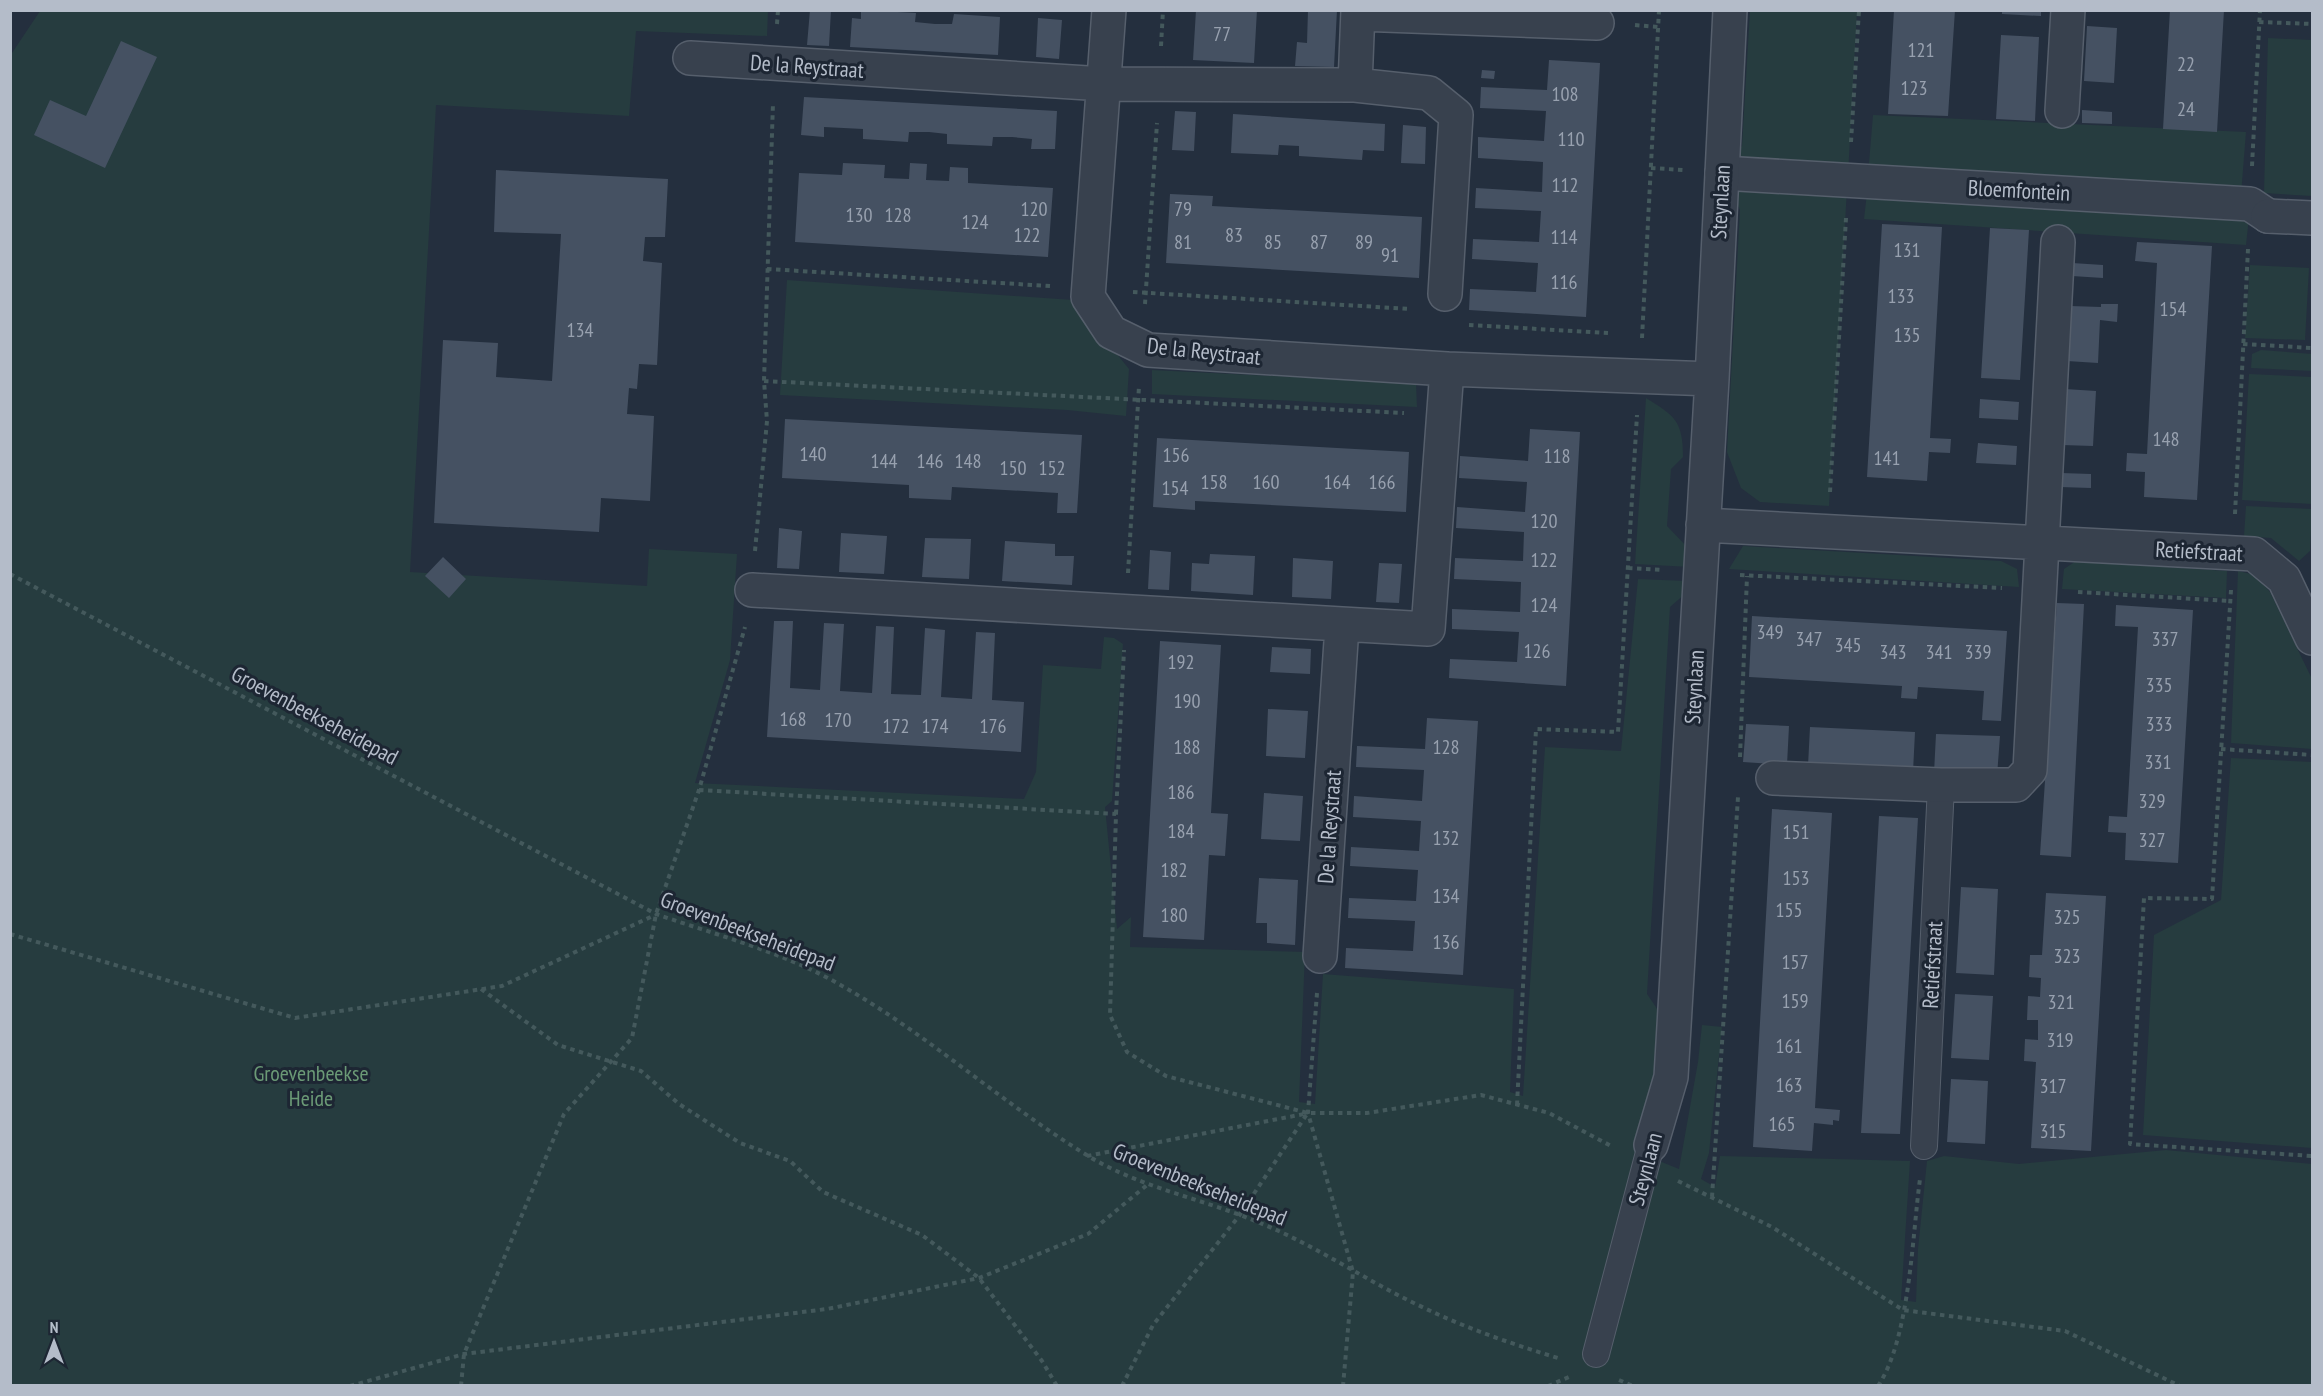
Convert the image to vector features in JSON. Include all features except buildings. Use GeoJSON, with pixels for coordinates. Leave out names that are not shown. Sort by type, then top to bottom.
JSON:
{"type":"FeatureCollection","features":[{"type":"Feature","properties":{"kind":"street","name":"De la Reystraat"},"geometry":{"type":"LineString","coordinates":[[1109,10],[1088,297],[1111,332],[1148,350],[1447,369],[1712,379]]}},
{"type":"Feature","properties":{"kind":"street","name":"Steynlaan"},"geometry":{"type":"LineString","coordinates":[[1648,1155],[1671,1077],[1712,379],[1730,10]]}},
{"type":"Feature","properties":{"kind":"street"},"geometry":{"type":"LineString","coordinates":[[2062,111],[2068,10]]}},
{"type":"Feature","properties":{"kind":"street"},"geometry":{"type":"LineString","coordinates":[[1355,85],[1358,12],[1597,23]]}},
{"type":"Feature","properties":{"kind":"street","name":"De la Reystraat"},"geometry":{"type":"LineString","coordinates":[[690,58],[1104,84],[1355,85],[1429,93],[1455,115],[1445,294]]}},
{"type":"Feature","properties":{"kind":"street","name":"Bloemfontein"},"geometry":{"type":"LineString","coordinates":[[1722,173],[2259,210],[2313,218]]}},
{"type":"Feature","properties":{"kind":"street"},"geometry":{"type":"LineString","coordinates":[[1773,778],[1941,785],[2016,785],[2030,770],[2058,242]]}},
{"type":"Feature","properties":{"kind":"street"},"geometry":{"type":"LineString","coordinates":[[752,590],[1342,626],[1428,629],[1447,369]]}},
{"type":"Feature","properties":{"kind":"street","name":"Retiefstraat"},"geometry":{"type":"LineString","coordinates":[[1703,525],[2254,554],[2284,579],[2313,638]]}},
{"type":"Feature","properties":{"kind":"street","name":"De la Reystraat"},"geometry":{"type":"LineString","coordinates":[[1320,956],[1342,626]]}},
{"type":"Feature","properties":{"kind":"lane","name":"Retiefstraat"},"geometry":{"type":"LineString","coordinates":[[1924,1146],[1941,785]]}},
{"type":"Feature","properties":{"kind":"lane","name":"Steynlaan"},"geometry":{"type":"LineString","coordinates":[[1596,1354],[1648,1155]]}},
{"type":"Feature","properties":{"kind":"path"},"geometry":{"type":"LineString","coordinates":[[1517,1104],[1536,729],[1618,732],[1659,10]]}},
{"type":"Feature","properties":{"kind":"path"},"geometry":{"type":"LineString","coordinates":[[1828,532],[1859,10]]}},
{"type":"Feature","properties":{"kind":"path"},"geometry":{"type":"LineString","coordinates":[[2260,10],[2259,210],[2243,344],[2212,898],[2144,898],[2130,1144],[2313,1156]]}},
{"type":"Feature","properties":{"kind":"path"},"geometry":{"type":"LineString","coordinates":[[2259,22],[2313,24]]}},
{"type":"Feature","properties":{"kind":"path"},"geometry":{"type":"LineString","coordinates":[[461,1386],[464,1354],[564,1114],[632,1038],[656,914],[699,790],[722,701],[742,645],[752,590],[766,421],[764,381],[766,269],[775,64]]}},
{"type":"Feature","properties":{"kind":"path"},"geometry":{"type":"LineString","coordinates":[[1146,293],[1159,84]]}},
{"type":"Feature","properties":{"kind":"path"},"geometry":{"type":"LineString","coordinates":[[766,269],[1455,312],[1445,294]]}},
{"type":"Feature","properties":{"kind":"path"},"geometry":{"type":"LineString","coordinates":[[1465,324],[1618,333]]}},
{"type":"Feature","properties":{"kind":"path"},"geometry":{"type":"LineString","coordinates":[[1630,334],[1642,335]]}},
{"type":"Feature","properties":{"kind":"path"},"geometry":{"type":"LineString","coordinates":[[2243,344],[2313,348]]}},
{"type":"Feature","properties":{"kind":"path"},"geometry":{"type":"LineString","coordinates":[[1141,346],[1116,814],[1110,1015],[1127,1052],[1166,1076],[1308,1113]]}},
{"type":"Feature","properties":{"kind":"path"},"geometry":{"type":"LineString","coordinates":[[764,381],[1444,415]]}},
{"type":"Feature","properties":{"kind":"path"},"geometry":{"type":"LineString","coordinates":[[1700,573],[2230,601]]}},
{"type":"Feature","properties":{"kind":"path","name":"Groevenbeekseheidepad"},"geometry":{"type":"LineString","coordinates":[[10,574],[656,914],[769,953],[836,982],[920,1034],[998,1097],[1087,1156],[1147,1185],[1260,1223],[1418,1305],[1486,1336],[1571,1362]]}},
{"type":"Feature","properties":{"kind":"path"},"geometry":{"type":"LineString","coordinates":[[1740,764],[1748,576]]}},
{"type":"Feature","properties":{"kind":"path"},"geometry":{"type":"LineString","coordinates":[[2221,749],[2313,755]]}},
{"type":"Feature","properties":{"kind":"path"},"geometry":{"type":"LineString","coordinates":[[1712,1197],[1738,787]]}},
{"type":"Feature","properties":{"kind":"path"},"geometry":{"type":"LineString","coordinates":[[699,790],[1116,814]]}},
{"type":"Feature","properties":{"kind":"path"},"geometry":{"type":"LineString","coordinates":[[10,934],[295,1018],[502,986],[656,914]]}},
{"type":"Feature","properties":{"kind":"path"},"geometry":{"type":"LineString","coordinates":[[1320,956],[1308,1113],[1353,1272],[1343,1386]]}},
{"type":"Feature","properties":{"kind":"path"},"geometry":{"type":"LineString","coordinates":[[481,989],[558,1046],[641,1071],[679,1104],[740,1143],[790,1161],[823,1192],[922,1235],[980,1278],[1042,1361],[1057,1386]]}},
{"type":"Feature","properties":{"kind":"path"},"geometry":{"type":"LineString","coordinates":[[1087,1156],[1308,1113],[1367,1113],[1481,1095],[1549,1113],[1648,1155],[1712,1197],[1772,1227],[1903,1311],[2065,1331],[2180,1386]]}},
{"type":"Feature","properties":{"kind":"path"},"geometry":{"type":"LineString","coordinates":[[1122,1386],[1154,1325],[1239,1216],[1308,1113]]}},
{"type":"Feature","properties":{"kind":"path"},"geometry":{"type":"LineString","coordinates":[[1878,1386],[1886,1374],[1903,1311],[1924,1146]]}},
{"type":"Feature","properties":{"kind":"path"},"geometry":{"type":"LineString","coordinates":[[350,1386],[464,1354],[827,1309],[980,1278],[1088,1234],[1147,1185]]}},
{"type":"Feature","properties":{"kind":"path"},"geometry":{"type":"LineString","coordinates":[[1613,1377],[1633,1386]]}},
{"type":"Feature","properties":{"kind":"green space","name":"Groevenbeekse Heide"},"geometry":{"type":"Polygon","coordinates":[[[40,11],[768,11],[767,36],[636,31],[629,116],[436,105],[410,572],[647,586],[649,549],[737,554],[730,660],[695,783],[1024,799],[1036,772],[1043,665],[1101,669],[1104,637],[1114,638],[1123,644],[1112,801],[1105,807],[1117,929],[1131,917],[1130,947],[1305,952],[1299,1102],[1315,1104],[1323,974],[1514,989],[1510,1092],[1523,1096],[1545,747],[1621,751],[1638,579],[1687,581],[1686,593],[1670,607],[1647,994],[1660,1013],[1654,1071],[1637,1152],[1679,1169],[1698,1062],[1702,1025],[1722,1027],[1709,1153],[1701,1179],[1715,1187],[1720,1156],[1910,1161],[1901,1300],[1916,1302],[1918,1249],[1927,1161],[1944,1156],[2019,1164],[2166,1150],[2312,1164],[2312,1385],[11,1386],[10,56],[40,11]]]}},
{"type":"Feature","properties":{"kind":"green space"},"geometry":{"type":"Polygon","coordinates":[[[1750,11],[1857,11],[1848,175],[1733,169],[1735,153],[1742,146],[1750,11]]]}},
{"type":"Feature","properties":{"kind":"green space"},"geometry":{"type":"Polygon","coordinates":[[[2268,38],[2312,40],[2312,196],[2264,193],[2268,38]]]}},
{"type":"Feature","properties":{"kind":"green space"},"geometry":{"type":"Polygon","coordinates":[[[1873,115],[2246,132],[2241,195],[1868,175],[1873,115]]]}},
{"type":"Feature","properties":{"kind":"green space"},"geometry":{"type":"Polygon","coordinates":[[[1735,181],[1847,188],[1829,506],[1760,502],[1741,488],[1727,452],[1740,210],[1733,195],[1735,181]]]}},
{"type":"Feature","properties":{"kind":"green space"},"geometry":{"type":"Polygon","coordinates":[[[1867,193],[2249,217],[2246,245],[1864,219],[1867,193]]]}},
{"type":"Feature","properties":{"kind":"green space"},"geometry":{"type":"Polygon","coordinates":[[[2250,265],[2309,268],[2305,340],[2245,338],[2250,265]]]}},
{"type":"Feature","properties":{"kind":"green space"},"geometry":{"type":"Polygon","coordinates":[[[787,280],[1073,300],[1129,369],[1126,416],[1067,410],[780,395],[787,280]]]}},
{"type":"Feature","properties":{"kind":"green space"},"geometry":{"type":"Polygon","coordinates":[[[2261,350],[2312,354],[2312,371],[2251,368],[2252,354],[2261,350]]]}},
{"type":"Feature","properties":{"kind":"green space"},"geometry":{"type":"Polygon","coordinates":[[[1152,370],[1416,383],[1417,407],[1152,394],[1152,370]]]}},
{"type":"Feature","properties":{"kind":"green space"},"geometry":{"type":"Polygon","coordinates":[[[2249,374],[2312,377],[2312,504],[2242,500],[2249,374]]]}},
{"type":"Feature","properties":{"kind":"green space"},"geometry":{"type":"Polygon","coordinates":[[[1646,398],[1670,415],[1679,427],[1683,457],[1671,469],[1667,526],[1690,550],[1690,567],[1635,564],[1646,398]]]}},
{"type":"Feature","properties":{"kind":"green space"},"geometry":{"type":"Polygon","coordinates":[[[2246,506],[2312,509],[2310,551],[2299,561],[2271,538],[2244,536],[2246,506]]]}},
{"type":"Feature","properties":{"kind":"green space"},"geometry":{"type":"Polygon","coordinates":[[[1743,546],[2001,561],[2017,569],[2019,587],[1729,569],[1743,546]]]}},
{"type":"Feature","properties":{"kind":"green space"},"geometry":{"type":"Polygon","coordinates":[[[2076,561],[2227,571],[2226,598],[2062,589],[2064,569],[2076,561]]]}},
{"type":"Feature","properties":{"kind":"green space"},"geometry":{"type":"Polygon","coordinates":[[[2238,571],[2255,575],[2270,592],[2312,679],[2312,749],[2231,743],[2238,571]]]}},
{"type":"Feature","properties":{"kind":"green space"},"geometry":{"type":"Polygon","coordinates":[[[2231,758],[2312,762],[2312,1148],[2143,1135],[2154,935],[2221,900],[2231,758]]]}}]}
